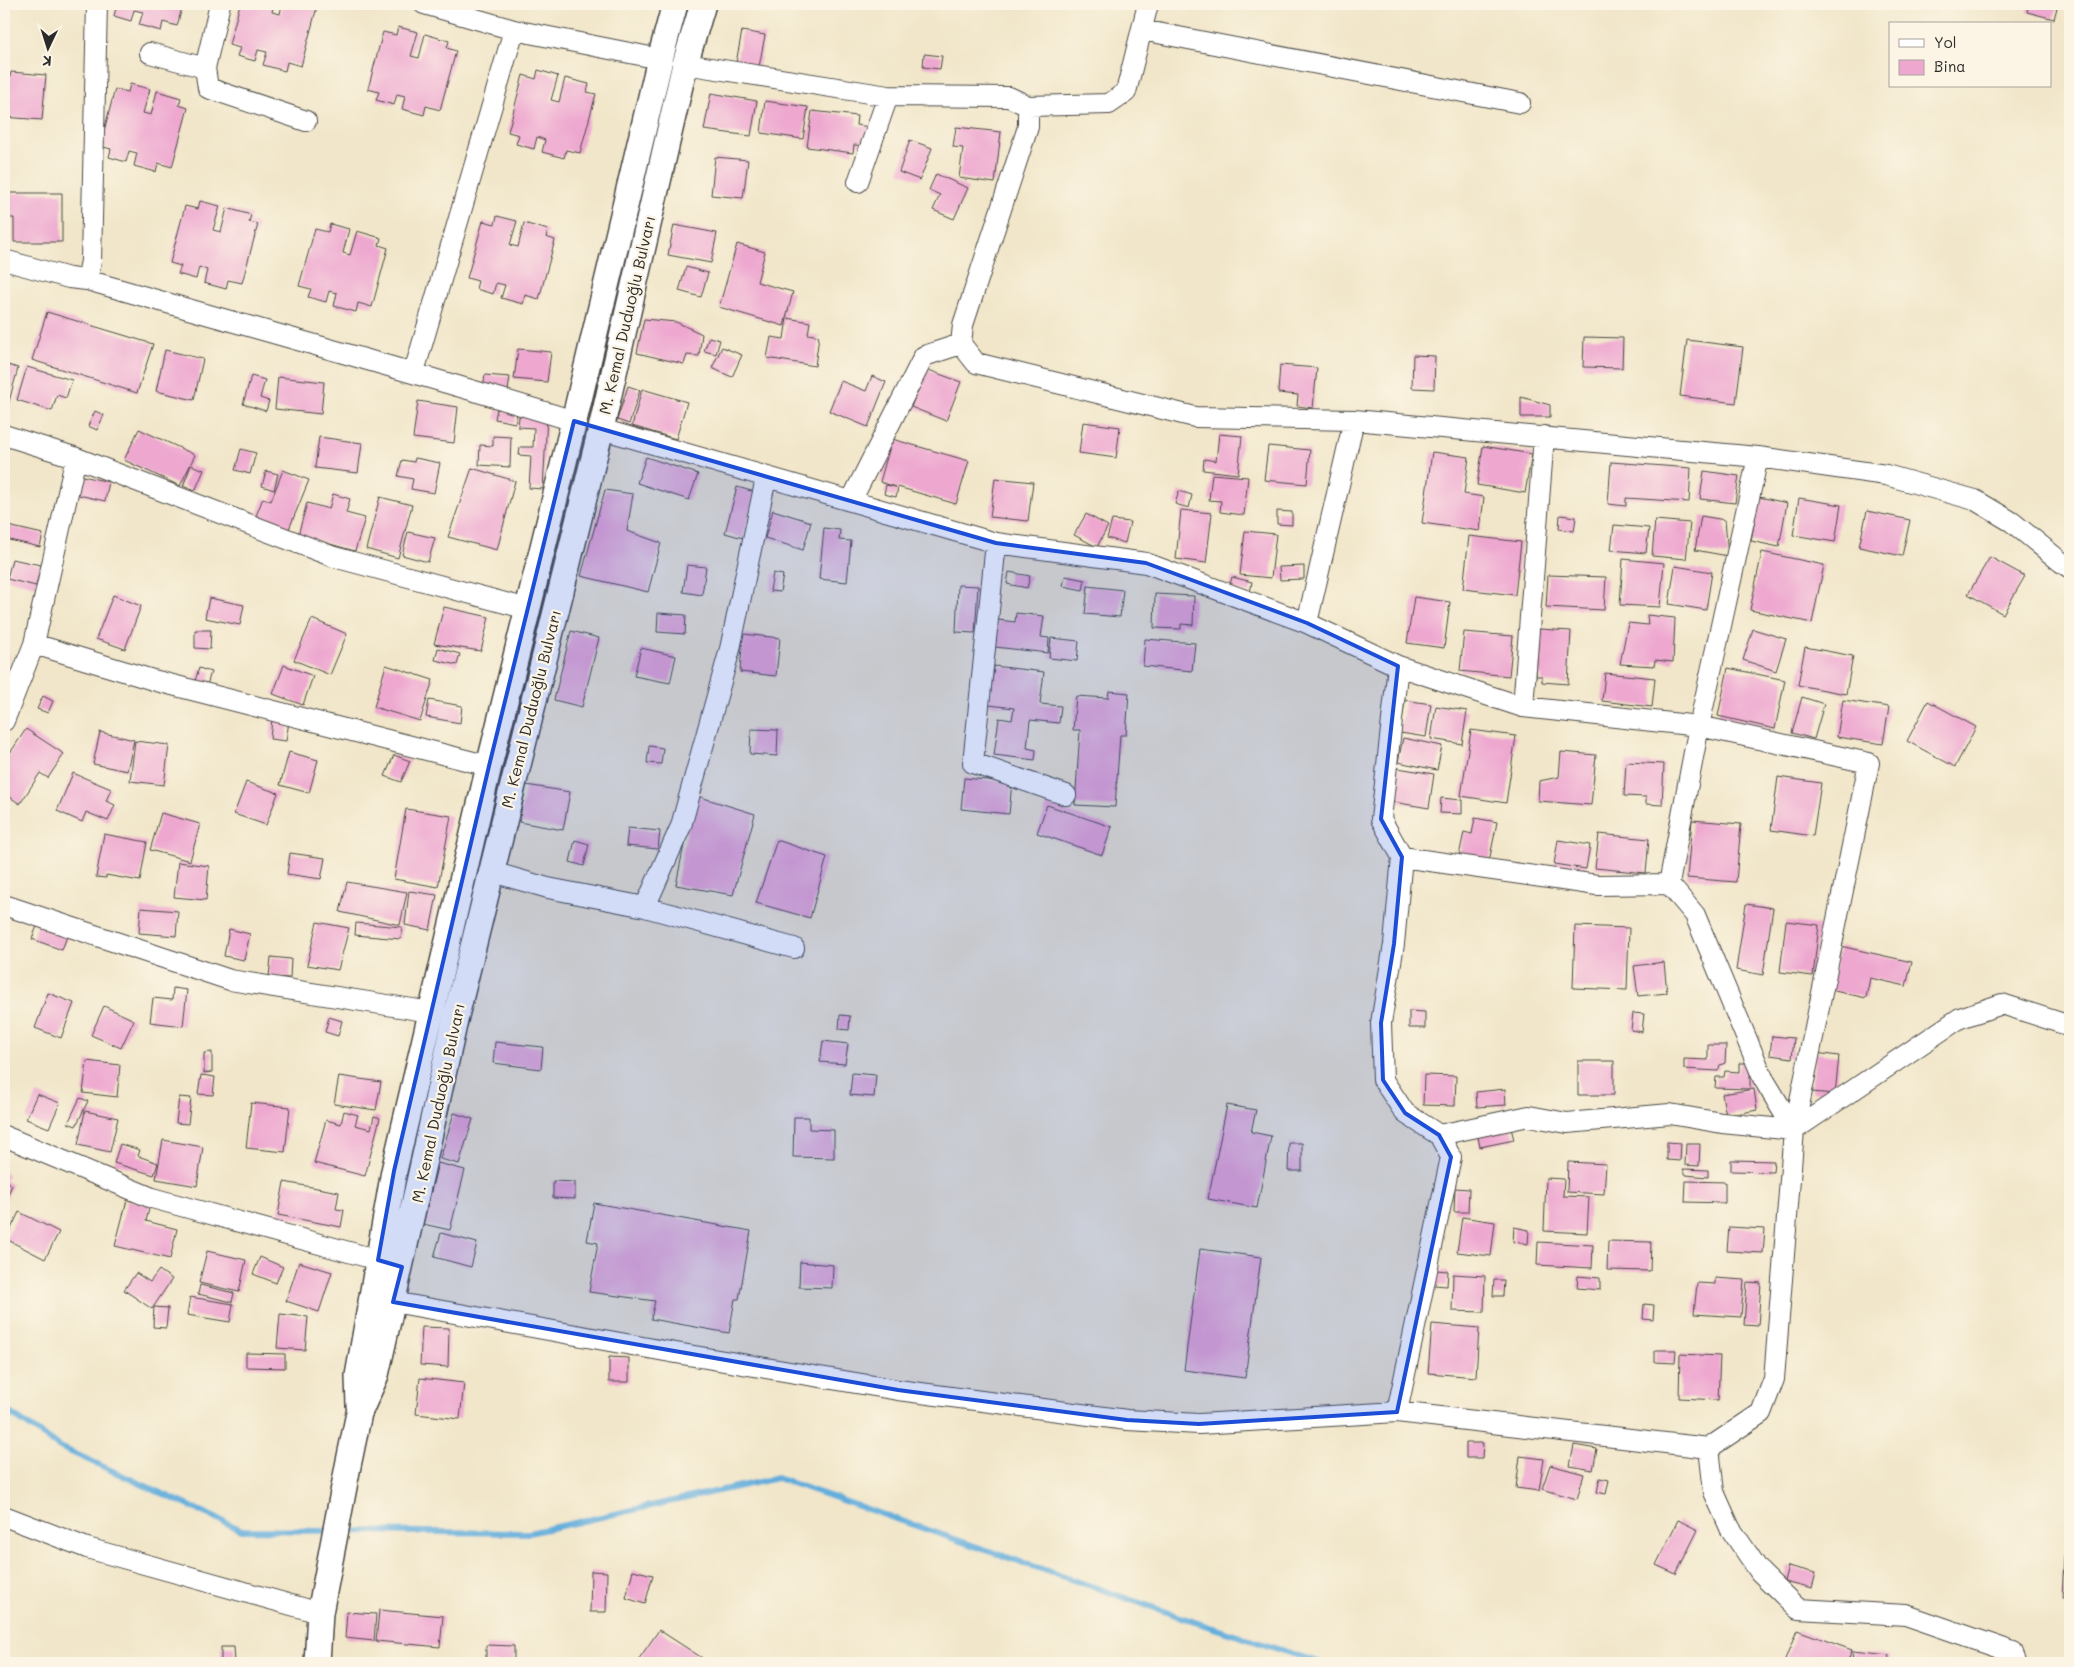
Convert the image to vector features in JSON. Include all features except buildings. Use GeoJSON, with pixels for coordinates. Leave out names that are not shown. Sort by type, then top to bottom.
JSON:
{"type":"FeatureCollection","features":[{"type":"Feature","properties":{"kind":"street"},"geometry":{"type":"LineString","coordinates":[[87,280],[91,261],[97,4]]}},
{"type":"Feature","properties":{"kind":"street"},"geometry":{"type":"LineString","coordinates":[[220,4],[205,68],[208,88],[306,121]]}},
{"type":"Feature","properties":{"kind":"street"},"geometry":{"type":"LineString","coordinates":[[424,4],[514,30],[685,64],[888,96],[1009,96],[1028,106],[1109,104],[1126,92],[1148,4]]}},
{"type":"Feature","properties":{"kind":"street","name":"M. Kemal Duduoğlu Bulvarı"},"geometry":{"type":"LineString","coordinates":[[390,1264],[394,1171],[489,766],[574,421],[660,59],[675,4]]}},
{"type":"Feature","properties":{"kind":"street","name":"M. Kemal Duduoğlu Bulvarı"},"geometry":{"type":"LineString","coordinates":[[317,1663],[320,1613],[359,1413],[358,1376],[382,1300],[456,1016],[601,429],[685,64],[703,4]]}},
{"type":"Feature","properties":{"kind":"street"},"geometry":{"type":"LineString","coordinates":[[414,372],[514,30]]}},
{"type":"Feature","properties":{"kind":"street"},"geometry":{"type":"LineString","coordinates":[[1142,30],[1520,103]]}},
{"type":"Feature","properties":{"kind":"street"},"geometry":{"type":"LineString","coordinates":[[150,53],[205,68]]}},
{"type":"Feature","properties":{"kind":"street"},"geometry":{"type":"LineString","coordinates":[[858,182],[888,96]]}},
{"type":"Feature","properties":{"kind":"street"},"geometry":{"type":"LineString","coordinates":[[1028,106],[1028,128],[963,325],[961,344],[976,363],[1195,417],[1354,420],[1758,457],[1886,474],[1975,500],[2012,522],[2070,568]]}},
{"type":"Feature","properties":{"kind":"street"},"geometry":{"type":"LineString","coordinates":[[4,260],[69,278],[87,280],[314,346],[414,372],[766,478],[852,501],[996,544],[1146,563],[1307,623],[1398,666],[1523,707],[1699,726],[1869,763],[1794,1130],[1774,1379],[1761,1413],[1709,1448],[1397,1412],[1199,1424],[1127,1420],[898,1390],[676,1353],[382,1300]]}},
{"type":"Feature","properties":{"kind":"street"},"geometry":{"type":"LineString","coordinates":[[852,501],[924,356],[961,344]]}},
{"type":"Feature","properties":{"kind":"street"},"geometry":{"type":"LineString","coordinates":[[1307,623],[1354,420]]}},
{"type":"Feature","properties":{"kind":"street"},"geometry":{"type":"LineString","coordinates":[[4,435],[74,457],[334,557],[528,609]]}},
{"type":"Feature","properties":{"kind":"street"},"geometry":{"type":"LineString","coordinates":[[1523,707],[1544,436]]}},
{"type":"Feature","properties":{"kind":"street"},"geometry":{"type":"LineString","coordinates":[[4,722],[34,644],[74,466],[74,457]]}},
{"type":"Feature","properties":{"kind":"street"},"geometry":{"type":"LineString","coordinates":[[1758,457],[1699,726],[1669,884],[1694,915],[1762,1078],[1794,1130]]}},
{"type":"Feature","properties":{"kind":"street"},"geometry":{"type":"LineString","coordinates":[[644,908],[681,826],[730,650],[766,478]]}},
{"type":"Feature","properties":{"kind":"street"},"geometry":{"type":"LineString","coordinates":[[996,544],[974,762],[1066,795]]}},
{"type":"Feature","properties":{"kind":"street"},"geometry":{"type":"LineString","coordinates":[[34,644],[154,680],[489,766]]}},
{"type":"Feature","properties":{"kind":"street"},"geometry":{"type":"LineString","coordinates":[[1397,1412],[1451,1157],[1439,1135],[1405,1114],[1383,1080],[1381,1023],[1394,944],[1402,858],[1381,819],[1398,666]]}},
{"type":"Feature","properties":{"kind":"street"},"geometry":{"type":"LineString","coordinates":[[1402,858],[1597,885],[1669,884]]}},
{"type":"Feature","properties":{"kind":"street"},"geometry":{"type":"LineString","coordinates":[[492,872],[548,888],[644,908],[794,948]]}},
{"type":"Feature","properties":{"kind":"street"},"geometry":{"type":"LineString","coordinates":[[4,905],[230,980],[431,1012]]}},
{"type":"Feature","properties":{"kind":"street"},"geometry":{"type":"LineString","coordinates":[[1439,1135],[1529,1116],[1567,1123],[1670,1114],[1722,1123],[1794,1130],[1960,1018],[2002,1004],[2070,1026]]}},
{"type":"Feature","properties":{"kind":"street"},"geometry":{"type":"LineString","coordinates":[[4,1136],[152,1198],[390,1264]]}},
{"type":"Feature","properties":{"kind":"street"},"geometry":{"type":"LineString","coordinates":[[1709,1448],[1714,1492],[1730,1528],[1760,1572],[1798,1609],[1906,1615],[2013,1652],[2016,1663]]}},
{"type":"Feature","properties":{"kind":"street"},"geometry":{"type":"LineString","coordinates":[[4,1516],[87,1548],[320,1613]]}},
{"type":"Feature","properties":{"kind":"highlighted area"},"geometry":{"type":"Polygon","coordinates":[[[574,421],[996,543],[1146,563],[1307,623],[1398,666],[1381,819],[1402,857],[1394,944],[1381,1023],[1383,1080],[1405,1113],[1439,1135],[1451,1157],[1397,1412],[1199,1424],[1127,1420],[898,1390],[393,1302],[402,1267],[378,1260],[394,1171],[489,766],[574,421]]]}},
{"type":"Feature","properties":{"kind":"waterway"},"geometry":{"type":"LineString","coordinates":[[4,1409],[60,1447],[242,1530],[330,1531]]}},
{"type":"Feature","properties":{"kind":"waterway"},"geometry":{"type":"LineString","coordinates":[[340,1531],[529,1533],[777,1478],[1204,1625],[1321,1663]]}}]}
